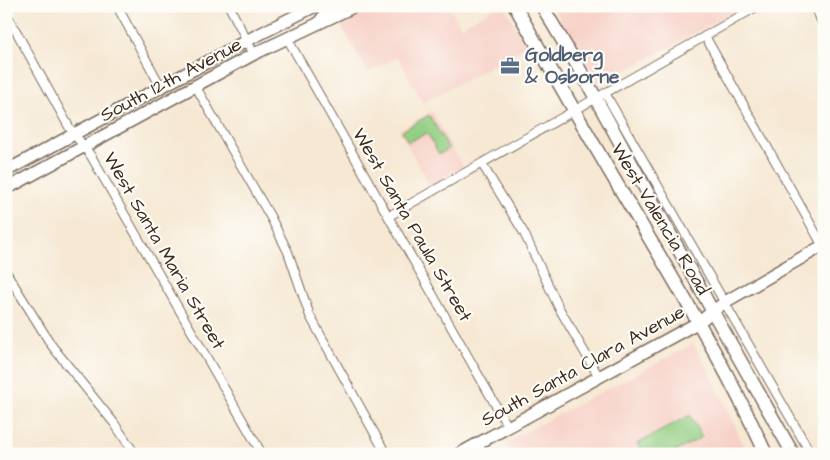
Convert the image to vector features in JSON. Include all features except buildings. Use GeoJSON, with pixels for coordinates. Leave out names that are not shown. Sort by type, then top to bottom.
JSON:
{"type":"FeatureCollection","features":[{"type":"Feature","properties":{"kind":"main road","name":"South 12th Avenue"},"geometry":{"type":"LineString","coordinates":[[6,171],[246,41],[315,6]]}},
{"type":"Feature","properties":{"kind":"main road"},"geometry":{"type":"LineString","coordinates":[[317,24],[331,6]]}},
{"type":"Feature","properties":{"kind":"main road","name":"South 12th Avenue"},"geometry":{"type":"LineString","coordinates":[[6,189],[254,54],[355,6]]}},
{"type":"Feature","properties":{"kind":"main road","name":"West Valencia Road"},"geometry":{"type":"LineString","coordinates":[[515,6],[574,112],[699,322],[745,408],[766,454]]}},
{"type":"Feature","properties":{"kind":"main road","name":"West Valencia Road"},"geometry":{"type":"LineString","coordinates":[[542,6],[600,96],[713,312],[793,454]]}},
{"type":"Feature","properties":{"kind":"main road","name":"South Santa Clara Avenue"},"geometry":{"type":"LineString","coordinates":[[459,454],[480,449],[508,427],[699,322],[725,302],[823,246]]}},
{"type":"Feature","properties":{"kind":"street"},"geometry":{"type":"LineString","coordinates":[[117,6],[160,87]]}},
{"type":"Feature","properties":{"kind":"street"},"geometry":{"type":"LineString","coordinates":[[229,6],[254,54]]}},
{"type":"Feature","properties":{"kind":"street"},"geometry":{"type":"LineString","coordinates":[[389,216],[758,6]]}},
{"type":"Feature","properties":{"kind":"street"},"geometry":{"type":"LineString","coordinates":[[815,6],[824,27]]}},
{"type":"Feature","properties":{"kind":"street","name":"West Santa Maria Street"},"geometry":{"type":"LineString","coordinates":[[6,13],[74,134],[85,146],[262,454]]}},
{"type":"Feature","properties":{"kind":"street"},"geometry":{"type":"LineString","coordinates":[[705,36],[823,246]]}},
{"type":"Feature","properties":{"kind":"street","name":"West Santa Paula Street"},"geometry":{"type":"LineString","coordinates":[[287,38],[508,427]]}},
{"type":"Feature","properties":{"kind":"street"},"geometry":{"type":"LineString","coordinates":[[196,87],[272,218],[288,252],[310,316],[386,454]]}},
{"type":"Feature","properties":{"kind":"street","name":"West Valencia Road"},"geometry":{"type":"LineString","coordinates":[[600,96],[725,302],[811,454]]}},
{"type":"Feature","properties":{"kind":"street"},"geometry":{"type":"LineString","coordinates":[[482,164],[524,233],[559,308],[599,377]]}},
{"type":"Feature","properties":{"kind":"street"},"geometry":{"type":"LineString","coordinates":[[6,272],[52,346],[114,423],[135,454]]}},
{"type":"Feature","properties":{"kind":"shaded area"},"geometry":{"type":"Polygon","coordinates":[[[378,6],[449,6],[461,27],[496,6],[504,6],[527,46],[423,103],[398,57],[368,73],[341,25],[378,6]]]}},
{"type":"Feature","properties":{"kind":"shaded area"},"geometry":{"type":"Polygon","coordinates":[[[552,6],[745,6],[605,82],[598,82],[552,6]]]}},
{"type":"Feature","properties":{"kind":"shaded area"},"geometry":{"type":"Polygon","coordinates":[[[432,111],[463,167],[430,186],[399,130],[432,111]]]}},
{"type":"Feature","properties":{"kind":"shaded area"},"geometry":{"type":"Polygon","coordinates":[[[693,344],[709,371],[748,454],[509,454],[504,443],[693,344]]]}},
{"type":"Feature","properties":{"kind":"green space"},"geometry":{"type":"Polygon","coordinates":[[[429,115],[449,149],[439,154],[427,133],[408,142],[402,131],[429,115]]]}},
{"type":"Feature","properties":{"kind":"green space"},"geometry":{"type":"Polygon","coordinates":[[[690,415],[702,437],[671,454],[643,454],[637,444],[690,415]]]}},
{"type":"Feature","properties":{"kind":"place","name":"Goldberg & Osborne"},"geometry":{"type":"Point","coordinates":[510,66]}}]}
